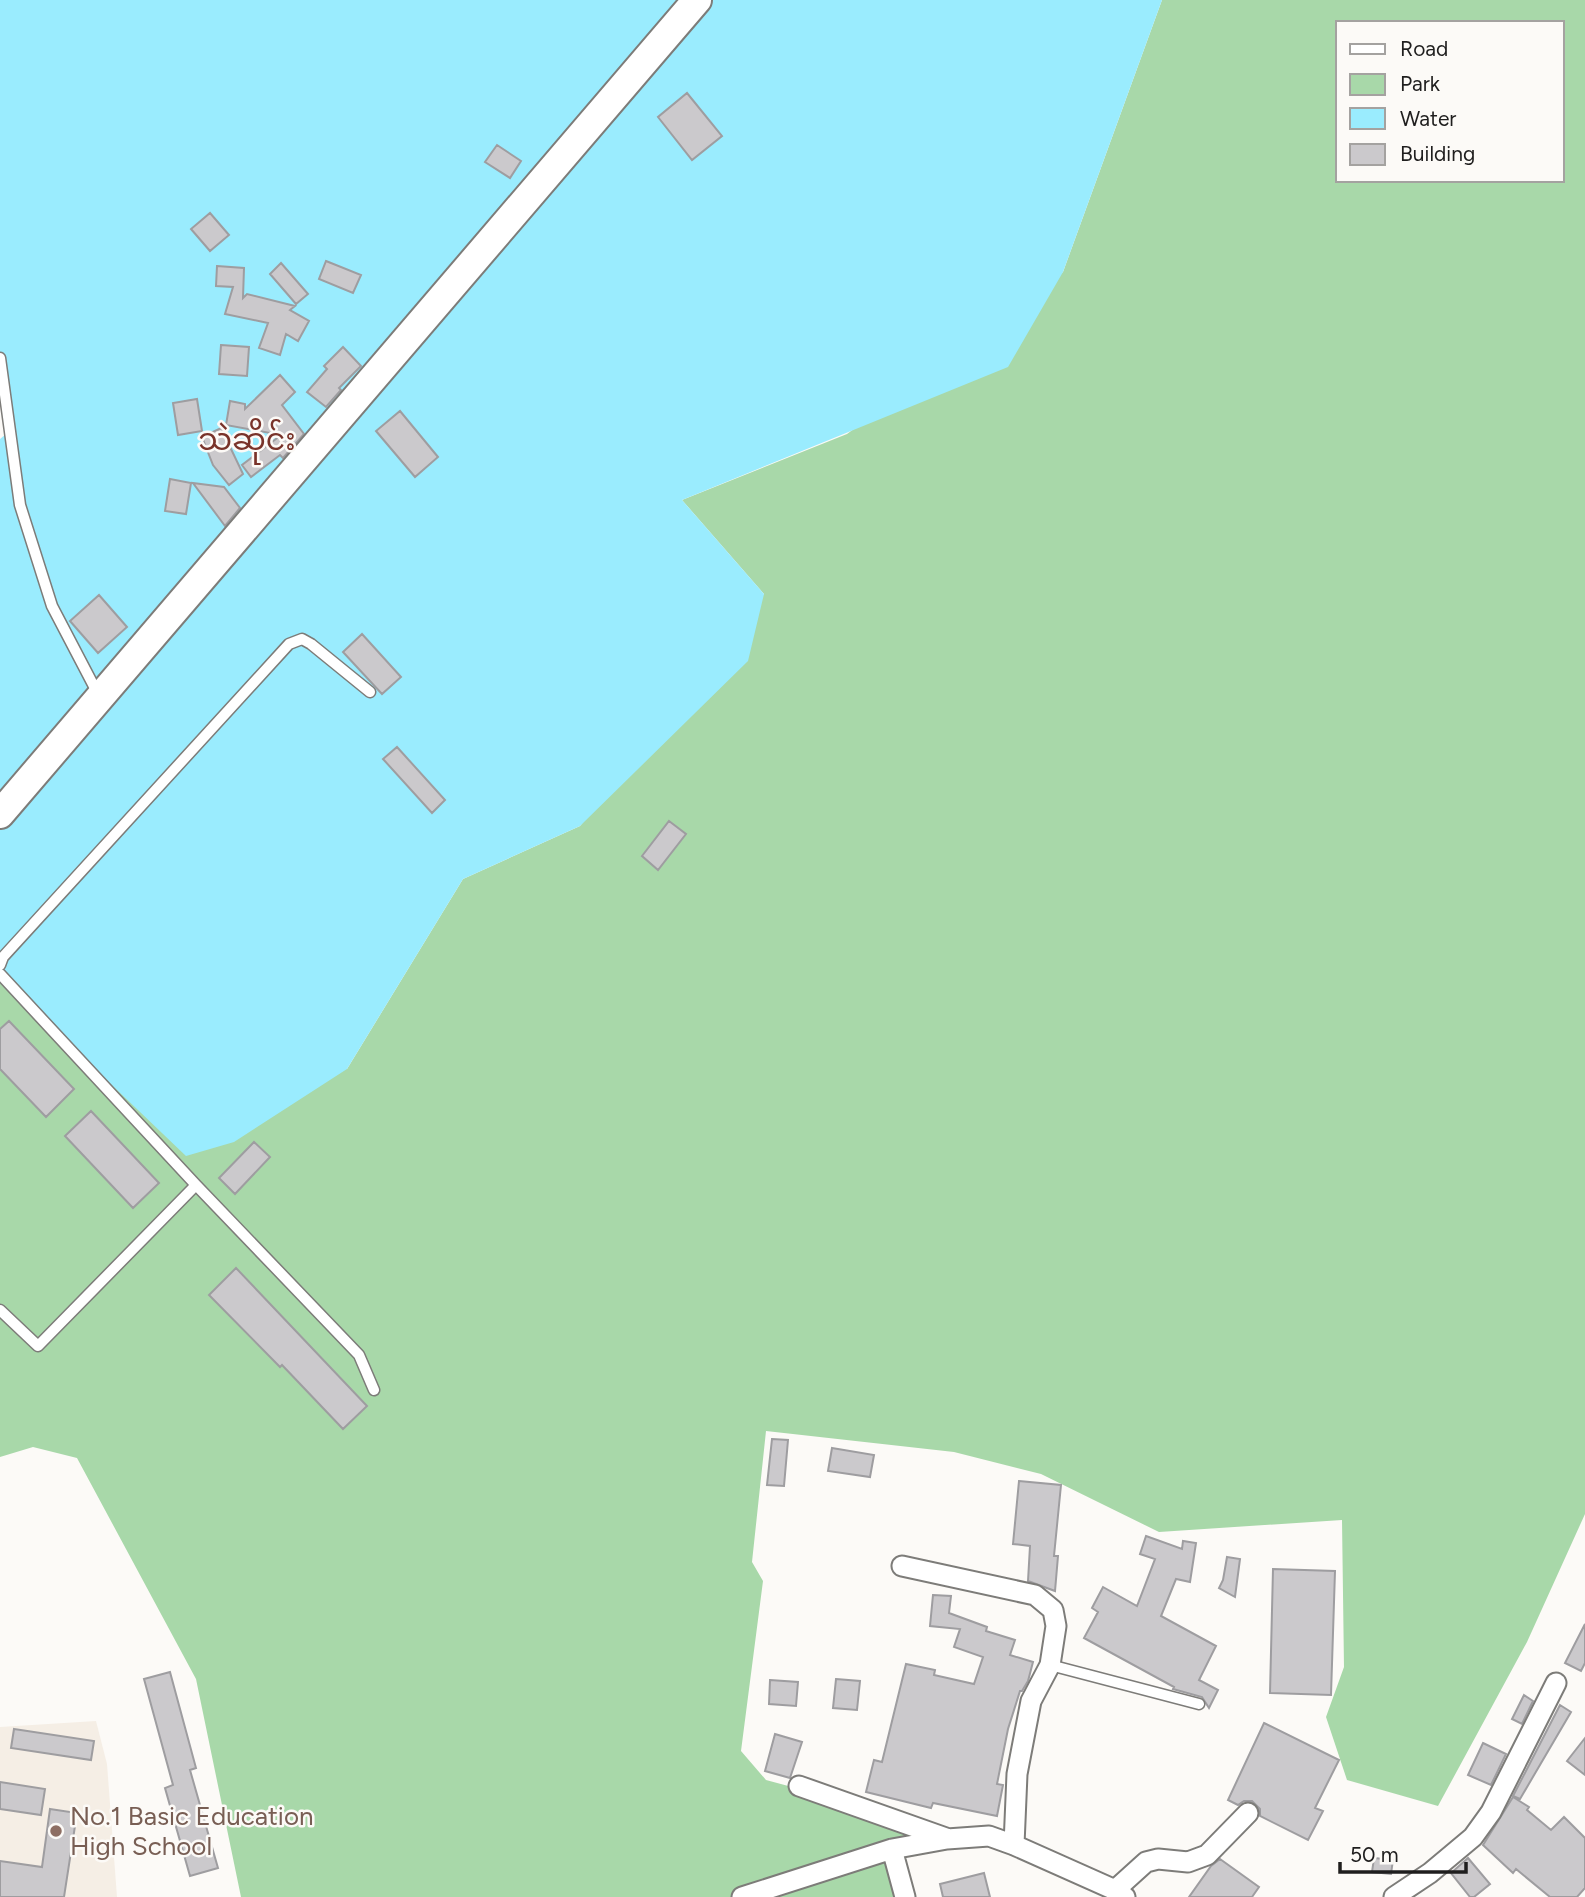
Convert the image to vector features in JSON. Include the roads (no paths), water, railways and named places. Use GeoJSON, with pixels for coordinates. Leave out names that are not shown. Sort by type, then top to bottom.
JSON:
{"type":"FeatureCollection","features":[{"type":"Feature","properties":{"kind":"street"},"geometry":{"type":"LineString","coordinates":[[0,814],[696,0]]}},
{"type":"Feature","properties":{"kind":"street"},"geometry":{"type":"LineString","coordinates":[[902,1566],[1035,1595],[1053,1610],[1056,1626],[1050,1665],[1031,1701],[1017,1774],[1014,1845]]}},
{"type":"Feature","properties":{"kind":"street"},"geometry":{"type":"LineString","coordinates":[[1394,1897],[1430,1873],[1473,1837],[1491,1812],[1556,1683]]}},
{"type":"Feature","properties":{"kind":"street"},"geometry":{"type":"LineString","coordinates":[[799,1786],[947,1839]]}},
{"type":"Feature","properties":{"kind":"street"},"geometry":{"type":"LineString","coordinates":[[742,1897],[892,1849],[947,1839],[989,1836],[1120,1894],[1146,1862],[1158,1859],[1188,1863],[1207,1855],[1248,1813]]}},
{"type":"Feature","properties":{"kind":"street"},"geometry":{"type":"LineString","coordinates":[[892,1849],[905,1897]]}},
{"type":"Feature","properties":{"kind":"lane"},"geometry":{"type":"LineString","coordinates":[[0,358],[20,505],[52,606],[100,698]]}},
{"type":"Feature","properties":{"kind":"lane"},"geometry":{"type":"LineString","coordinates":[[0,965],[3,957],[289,644],[302,639],[312,644],[370,692]]}},
{"type":"Feature","properties":{"kind":"lane"},"geometry":{"type":"LineString","coordinates":[[0,974],[359,1355],[374,1390]]}},
{"type":"Feature","properties":{"kind":"lane"},"geometry":{"type":"LineString","coordinates":[[0,1310],[38,1346],[196,1185]]}},
{"type":"Feature","properties":{"kind":"lane"},"geometry":{"type":"LineString","coordinates":[[1050,1665],[1199,1704]]}},
{"type":"Feature","properties":{"kind":"water"},"geometry":{"type":"Polygon","coordinates":[[[0,0],[1162,0],[1063,272],[1008,367],[682,500],[764,594],[748,661],[580,826],[463,879],[347,1069],[234,1142],[186,1156],[0,978],[0,439],[6,434],[0,374],[0,0]]]}},
{"type":"Feature","properties":{"kind":"place","name":"No.1 Basic Education High School"},"geometry":{"type":"Point","coordinates":[56,1831]}},
{"type":"Feature","properties":{"kind":"district","name":"သဲဆိုင်း"},"geometry":{"type":"Point","coordinates":[247,439]}}]}
